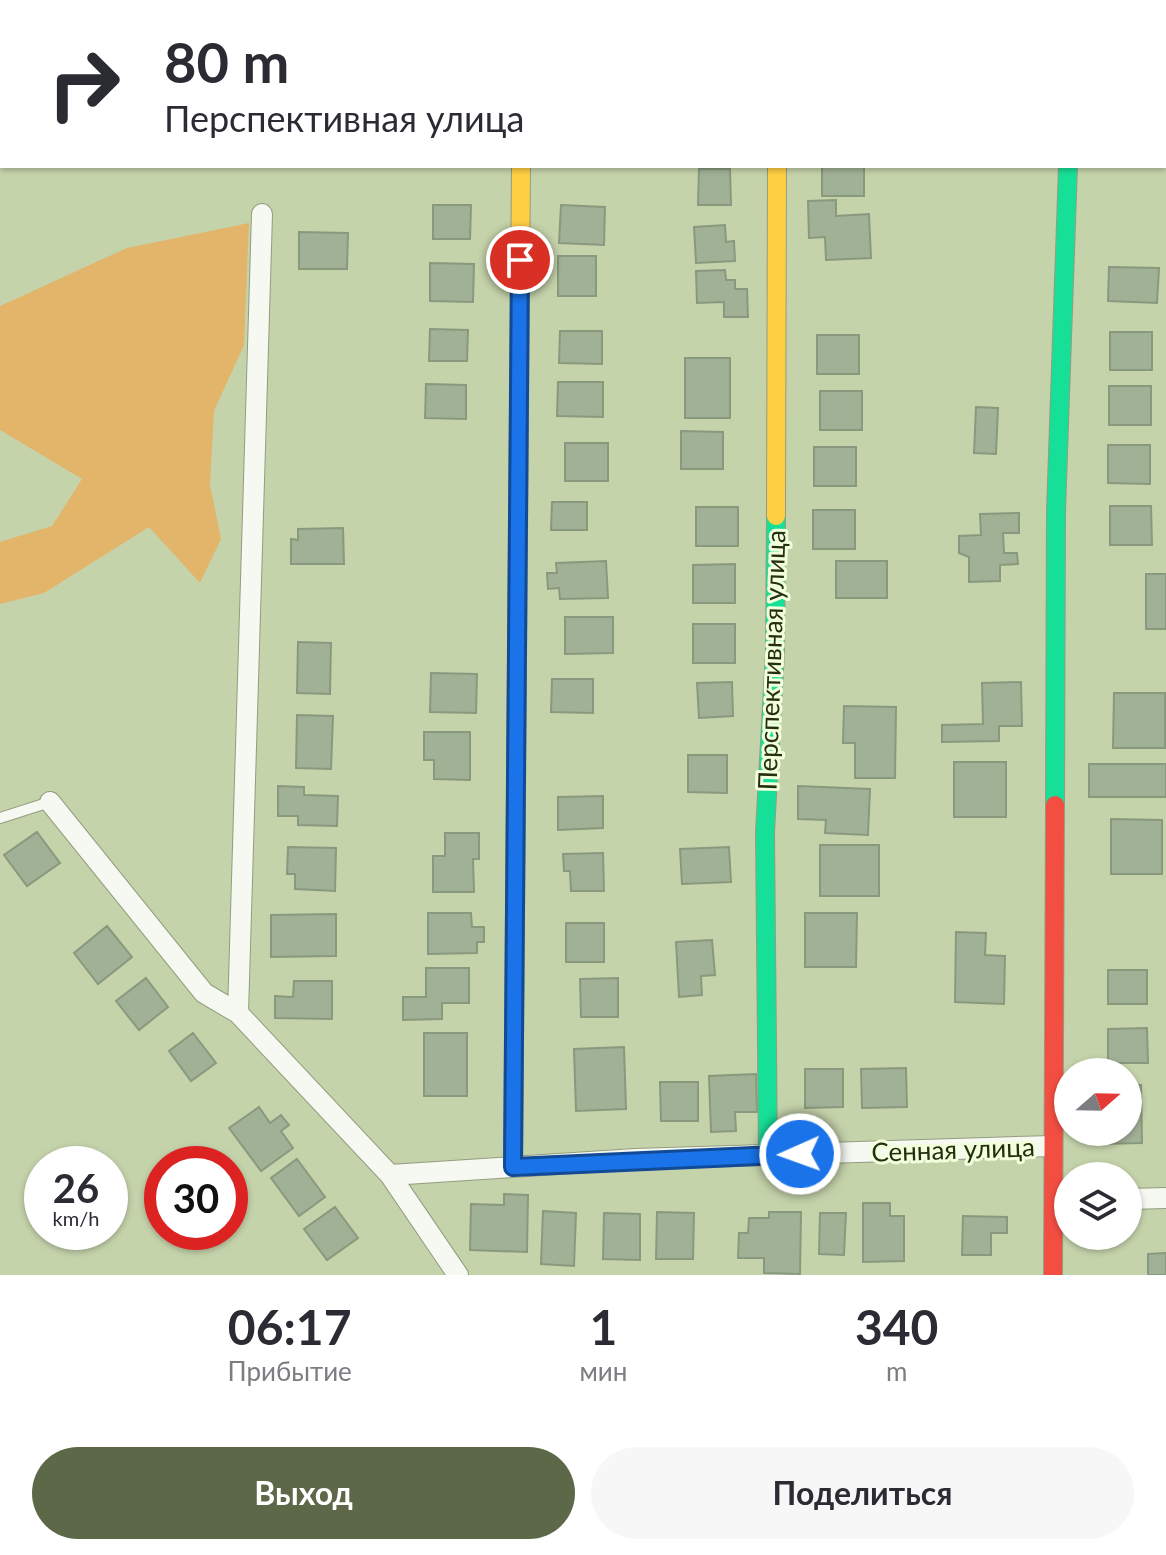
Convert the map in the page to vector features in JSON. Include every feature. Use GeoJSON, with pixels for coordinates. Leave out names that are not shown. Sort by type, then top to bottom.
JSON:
{"type":"FeatureCollection","features":[{"type":"Feature","properties":{"kind":"street"},"geometry":{"type":"LineString","coordinates":[[513,1167],[521,168]]}},
{"type":"Feature","properties":{"kind":"street","name":"Перспективная улица"},"geometry":{"type":"LineString","coordinates":[[768,1155],[765,832],[775,652],[777,168]]}},
{"type":"Feature","properties":{"kind":"street"},"geometry":{"type":"LineString","coordinates":[[1052,1146],[1056,511],[1068,168]]}},
{"type":"Feature","properties":{"kind":"street"},"geometry":{"type":"LineString","coordinates":[[238,1013],[262,214]]}},
{"type":"Feature","properties":{"kind":"street"},"geometry":{"type":"LineString","coordinates":[[50,802],[204,993],[238,1013],[390,1175],[458,1275]]}},
{"type":"Feature","properties":{"kind":"street","name":"Сенная улица"},"geometry":{"type":"LineString","coordinates":[[390,1175],[768,1155],[1052,1146],[1054,1162]]}},
{"type":"Feature","properties":{"kind":"street"},"geometry":{"type":"LineString","coordinates":[[1142,1199],[1166,1198]]}},
{"type":"Feature","properties":{"kind":"street","name":"Сенная улица"},"geometry":{"type":"LineString","coordinates":[[1053,1275],[1055,1250]]}},
{"type":"Feature","properties":{"kind":"lane"},"geometry":{"type":"LineString","coordinates":[[0,818],[50,802]]}},
{"type":"Feature","properties":{"kind":"shaded area"},"geometry":{"type":"Polygon","coordinates":[[[249,223],[244,345],[214,411],[210,485],[221,539],[200,583],[149,527],[44,593],[0,604],[0,542],[52,526],[82,479],[0,430],[0,306],[127,248],[249,223]]]}},
{"type":"Feature","properties":{"kind":"building"},"geometry":{"type":"Polygon","coordinates":[[[822,168],[864,168],[864,196],[822,196],[822,168]]]}},
{"type":"Feature","properties":{"kind":"building"},"geometry":{"type":"Polygon","coordinates":[[[699,169],[730,169],[731,205],[698,205],[699,169]]]}},
{"type":"Feature","properties":{"kind":"building"},"geometry":{"type":"Polygon","coordinates":[[[836,200],[836,216],[869,214],[871,258],[826,260],[825,237],[809,238],[808,201],[836,200]]]}},
{"type":"Feature","properties":{"kind":"building"},"geometry":{"type":"Polygon","coordinates":[[[433,205],[471,205],[470,239],[433,239],[433,205]]]}},
{"type":"Feature","properties":{"kind":"building"},"geometry":{"type":"Polygon","coordinates":[[[561,205],[605,207],[604,245],[559,243],[561,205]]]}},
{"type":"Feature","properties":{"kind":"building"},"geometry":{"type":"Polygon","coordinates":[[[725,225],[726,242],[734,241],[735,261],[696,263],[694,227],[725,225]]]}},
{"type":"Feature","properties":{"kind":"building"},"geometry":{"type":"Polygon","coordinates":[[[299,232],[348,233],[347,269],[299,269],[299,232]]]}},
{"type":"Feature","properties":{"kind":"building"},"geometry":{"type":"Polygon","coordinates":[[[558,256],[596,256],[596,296],[558,296],[558,256]]]}},
{"type":"Feature","properties":{"kind":"building"},"geometry":{"type":"Polygon","coordinates":[[[430,263],[474,264],[473,302],[430,301],[430,263]]]}},
{"type":"Feature","properties":{"kind":"building"},"geometry":{"type":"Polygon","coordinates":[[[1109,267],[1159,268],[1157,303],[1108,301],[1109,267]]]}},
{"type":"Feature","properties":{"kind":"building"},"geometry":{"type":"Polygon","coordinates":[[[725,270],[726,280],[735,280],[735,289],[747,289],[748,317],[724,317],[724,302],[697,303],[696,271],[725,270]]]}},
{"type":"Feature","properties":{"kind":"building"},"geometry":{"type":"Polygon","coordinates":[[[430,329],[468,330],[467,361],[429,361],[430,329]]]}},
{"type":"Feature","properties":{"kind":"building"},"geometry":{"type":"Polygon","coordinates":[[[560,331],[602,331],[602,364],[559,363],[560,331]]]}},
{"type":"Feature","properties":{"kind":"building"},"geometry":{"type":"Polygon","coordinates":[[[1110,332],[1152,332],[1152,370],[1110,370],[1110,332]]]}},
{"type":"Feature","properties":{"kind":"building"},"geometry":{"type":"Polygon","coordinates":[[[817,335],[859,335],[859,374],[817,374],[817,335]]]}},
{"type":"Feature","properties":{"kind":"building"},"geometry":{"type":"Polygon","coordinates":[[[685,358],[730,358],[730,418],[685,418],[685,358]]]}},
{"type":"Feature","properties":{"kind":"building"},"geometry":{"type":"Polygon","coordinates":[[[558,382],[603,382],[603,417],[557,416],[558,382]]]}},
{"type":"Feature","properties":{"kind":"building"},"geometry":{"type":"Polygon","coordinates":[[[426,384],[466,385],[466,419],[425,418],[426,384]]]}},
{"type":"Feature","properties":{"kind":"building"},"geometry":{"type":"Polygon","coordinates":[[[1109,386],[1151,386],[1151,425],[1109,425],[1109,386]]]}},
{"type":"Feature","properties":{"kind":"building"},"geometry":{"type":"Polygon","coordinates":[[[820,391],[862,391],[862,430],[820,430],[820,391]]]}},
{"type":"Feature","properties":{"kind":"building"},"geometry":{"type":"Polygon","coordinates":[[[976,407],[998,408],[996,454],[974,453],[976,407]]]}},
{"type":"Feature","properties":{"kind":"building"},"geometry":{"type":"Polygon","coordinates":[[[681,431],[723,432],[723,469],[681,469],[681,431]]]}},
{"type":"Feature","properties":{"kind":"building"},"geometry":{"type":"Polygon","coordinates":[[[565,443],[608,443],[608,481],[565,481],[565,443]]]}},
{"type":"Feature","properties":{"kind":"building"},"geometry":{"type":"Polygon","coordinates":[[[1108,445],[1150,445],[1150,484],[1108,483],[1108,445]]]}},
{"type":"Feature","properties":{"kind":"building"},"geometry":{"type":"Polygon","coordinates":[[[814,447],[856,447],[856,486],[814,486],[814,447]]]}},
{"type":"Feature","properties":{"kind":"building"},"geometry":{"type":"Polygon","coordinates":[[[552,502],[587,502],[587,530],[551,530],[552,502]]]}},
{"type":"Feature","properties":{"kind":"building"},"geometry":{"type":"Polygon","coordinates":[[[1110,506],[1151,506],[1152,545],[1110,545],[1110,506]]]}},
{"type":"Feature","properties":{"kind":"building"},"geometry":{"type":"Polygon","coordinates":[[[696,507],[738,507],[738,546],[696,546],[696,507]]]}},
{"type":"Feature","properties":{"kind":"building"},"geometry":{"type":"Polygon","coordinates":[[[813,510],[855,510],[855,549],[813,549],[813,510]]]}},
{"type":"Feature","properties":{"kind":"building"},"geometry":{"type":"Polygon","coordinates":[[[1019,513],[1019,533],[1003,533],[1004,553],[1017,553],[1018,564],[1000,565],[1000,581],[969,582],[969,557],[959,553],[959,536],[981,535],[980,514],[1019,513]]]}},
{"type":"Feature","properties":{"kind":"building"},"geometry":{"type":"Polygon","coordinates":[[[343,528],[344,564],[291,564],[291,539],[298,540],[298,529],[343,528]]]}},
{"type":"Feature","properties":{"kind":"building"},"geometry":{"type":"Polygon","coordinates":[[[606,561],[608,598],[560,599],[559,588],[548,589],[547,573],[557,573],[556,563],[606,561]]]}},
{"type":"Feature","properties":{"kind":"building"},"geometry":{"type":"Polygon","coordinates":[[[836,561],[887,561],[887,598],[836,598],[836,561]]]}},
{"type":"Feature","properties":{"kind":"building"},"geometry":{"type":"Polygon","coordinates":[[[735,564],[735,603],[693,603],[693,565],[735,564]]]}},
{"type":"Feature","properties":{"kind":"building"},"geometry":{"type":"Polygon","coordinates":[[[1146,574],[1166,574],[1166,629],[1146,629],[1146,574]]]}},
{"type":"Feature","properties":{"kind":"building"},"geometry":{"type":"Polygon","coordinates":[[[565,617],[613,617],[613,653],[565,654],[565,617]]]}},
{"type":"Feature","properties":{"kind":"building"},"geometry":{"type":"Polygon","coordinates":[[[693,624],[735,624],[735,663],[693,663],[693,624]]]}},
{"type":"Feature","properties":{"kind":"building"},"geometry":{"type":"Polygon","coordinates":[[[298,642],[331,643],[330,694],[297,693],[298,642]]]}},
{"type":"Feature","properties":{"kind":"building"},"geometry":{"type":"Polygon","coordinates":[[[431,673],[477,674],[476,713],[430,712],[431,673]]]}},
{"type":"Feature","properties":{"kind":"building"},"geometry":{"type":"Polygon","coordinates":[[[552,679],[593,679],[593,713],[551,712],[552,679]]]}},
{"type":"Feature","properties":{"kind":"building"},"geometry":{"type":"Polygon","coordinates":[[[732,682],[733,716],[699,718],[697,683],[732,682]]]}},
{"type":"Feature","properties":{"kind":"building"},"geometry":{"type":"Polygon","coordinates":[[[1021,682],[1022,726],[999,726],[999,741],[942,742],[942,725],[983,724],[982,683],[1021,682]]]}},
{"type":"Feature","properties":{"kind":"building"},"geometry":{"type":"Polygon","coordinates":[[[1114,693],[1165,693],[1165,748],[1113,748],[1114,693]]]}},
{"type":"Feature","properties":{"kind":"building"},"geometry":{"type":"Polygon","coordinates":[[[844,706],[896,707],[895,778],[855,778],[855,743],[843,743],[844,706]]]}},
{"type":"Feature","properties":{"kind":"building"},"geometry":{"type":"Polygon","coordinates":[[[297,715],[333,716],[331,769],[296,768],[297,715]]]}},
{"type":"Feature","properties":{"kind":"building"},"geometry":{"type":"Polygon","coordinates":[[[424,732],[470,732],[470,780],[434,779],[434,760],[424,760],[424,732]]]}},
{"type":"Feature","properties":{"kind":"building"},"geometry":{"type":"Polygon","coordinates":[[[688,755],[727,755],[727,793],[688,792],[688,755]]]}},
{"type":"Feature","properties":{"kind":"building"},"geometry":{"type":"Polygon","coordinates":[[[954,762],[1006,762],[1006,817],[954,817],[954,762]]]}},
{"type":"Feature","properties":{"kind":"building"},"geometry":{"type":"Polygon","coordinates":[[[1089,764],[1166,764],[1166,797],[1089,797],[1089,764]]]}},
{"type":"Feature","properties":{"kind":"building"},"geometry":{"type":"Polygon","coordinates":[[[278,786],[304,787],[304,795],[338,796],[337,826],[298,825],[298,816],[278,816],[278,786]]]}},
{"type":"Feature","properties":{"kind":"building"},"geometry":{"type":"Polygon","coordinates":[[[798,786],[870,789],[868,835],[825,833],[826,820],[798,819],[798,786]]]}},
{"type":"Feature","properties":{"kind":"building"},"geometry":{"type":"Polygon","coordinates":[[[603,796],[603,828],[558,830],[558,797],[603,796]]]}},
{"type":"Feature","properties":{"kind":"building"},"geometry":{"type":"Polygon","coordinates":[[[1111,819],[1162,820],[1162,874],[1111,874],[1111,819]]]}},
{"type":"Feature","properties":{"kind":"building"},"geometry":{"type":"Polygon","coordinates":[[[37,832],[60,863],[27,886],[4,855],[37,832]]]}},
{"type":"Feature","properties":{"kind":"building"},"geometry":{"type":"Polygon","coordinates":[[[445,833],[479,833],[479,859],[473,859],[474,892],[433,892],[433,856],[445,856],[445,833]]]}},
{"type":"Feature","properties":{"kind":"building"},"geometry":{"type":"Polygon","coordinates":[[[820,845],[879,845],[879,896],[820,896],[820,845]]]}},
{"type":"Feature","properties":{"kind":"building"},"geometry":{"type":"Polygon","coordinates":[[[288,847],[336,848],[335,891],[295,889],[295,874],[287,874],[288,847]]]}},
{"type":"Feature","properties":{"kind":"building"},"geometry":{"type":"Polygon","coordinates":[[[729,847],[731,882],[682,884],[680,849],[729,847]]]}},
{"type":"Feature","properties":{"kind":"building"},"geometry":{"type":"Polygon","coordinates":[[[603,853],[604,891],[571,891],[570,871],[564,871],[563,854],[603,853]]]}},
{"type":"Feature","properties":{"kind":"building"},"geometry":{"type":"Polygon","coordinates":[[[428,913],[471,913],[472,927],[484,927],[484,942],[477,942],[477,953],[428,954],[428,913]]]}},
{"type":"Feature","properties":{"kind":"building"},"geometry":{"type":"Polygon","coordinates":[[[805,913],[857,913],[856,967],[805,967],[805,913]]]}},
{"type":"Feature","properties":{"kind":"building"},"geometry":{"type":"Polygon","coordinates":[[[336,914],[336,956],[271,957],[271,915],[336,914]]]}},
{"type":"Feature","properties":{"kind":"building"},"geometry":{"type":"Polygon","coordinates":[[[566,923],[604,923],[604,962],[566,962],[566,923]]]}},
{"type":"Feature","properties":{"kind":"building"},"geometry":{"type":"Polygon","coordinates":[[[107,926],[132,957],[98,984],[74,953],[107,926]]]}},
{"type":"Feature","properties":{"kind":"building"},"geometry":{"type":"Polygon","coordinates":[[[956,932],[986,933],[985,955],[1005,956],[1004,1004],[955,1002],[956,932]]]}},
{"type":"Feature","properties":{"kind":"building"},"geometry":{"type":"Polygon","coordinates":[[[712,940],[715,975],[701,976],[702,995],[679,997],[676,942],[712,940]]]}},
{"type":"Feature","properties":{"kind":"building"},"geometry":{"type":"Polygon","coordinates":[[[426,968],[469,968],[469,1003],[442,1003],[442,1019],[403,1020],[403,997],[426,997],[426,968]]]}},
{"type":"Feature","properties":{"kind":"building"},"geometry":{"type":"Polygon","coordinates":[[[1108,970],[1147,970],[1147,1004],[1108,1004],[1108,970]]]}},
{"type":"Feature","properties":{"kind":"building"},"geometry":{"type":"Polygon","coordinates":[[[146,978],[168,1007],[139,1030],[116,1001],[146,978]]]}},
{"type":"Feature","properties":{"kind":"building"},"geometry":{"type":"Polygon","coordinates":[[[618,978],[618,1017],[581,1017],[580,979],[618,978]]]}},
{"type":"Feature","properties":{"kind":"building"},"geometry":{"type":"Polygon","coordinates":[[[294,981],[332,981],[332,1019],[275,1018],[275,996],[293,997],[294,981]]]}},
{"type":"Feature","properties":{"kind":"building"},"geometry":{"type":"Polygon","coordinates":[[[1147,1028],[1148,1063],[1142,1063],[1142,1058],[1108,1058],[1108,1029],[1147,1028]]]}},
{"type":"Feature","properties":{"kind":"building"},"geometry":{"type":"Polygon","coordinates":[[[193,1033],[216,1063],[191,1081],[169,1051],[193,1033]]]}},
{"type":"Feature","properties":{"kind":"building"},"geometry":{"type":"Polygon","coordinates":[[[424,1033],[467,1033],[467,1096],[424,1096],[424,1033]]]}},
{"type":"Feature","properties":{"kind":"building"},"geometry":{"type":"Polygon","coordinates":[[[624,1047],[626,1109],[576,1111],[574,1049],[624,1047]]]}},
{"type":"Feature","properties":{"kind":"building"},"geometry":{"type":"Polygon","coordinates":[[[906,1068],[907,1107],[862,1108],[861,1069],[906,1068]]]}},
{"type":"Feature","properties":{"kind":"building"},"geometry":{"type":"Polygon","coordinates":[[[805,1069],[843,1069],[843,1107],[805,1108],[805,1069]]]}},
{"type":"Feature","properties":{"kind":"building"},"geometry":{"type":"Polygon","coordinates":[[[756,1074],[757,1112],[735,1112],[736,1131],[711,1132],[709,1076],[756,1074]]]}},
{"type":"Feature","properties":{"kind":"building"},"geometry":{"type":"Polygon","coordinates":[[[660,1082],[698,1082],[698,1121],[661,1121],[660,1082]]]}},
{"type":"Feature","properties":{"kind":"building"},"geometry":{"type":"Polygon","coordinates":[[[259,1107],[270,1123],[281,1115],[289,1125],[281,1131],[293,1148],[261,1171],[248,1154],[248,1146],[242,1146],[229,1128],[259,1107]]]}},
{"type":"Feature","properties":{"kind":"building"},"geometry":{"type":"Polygon","coordinates":[[[297,1159],[325,1197],[299,1216],[271,1178],[297,1159]]]}},
{"type":"Feature","properties":{"kind":"building"},"geometry":{"type":"Polygon","coordinates":[[[504,1194],[528,1195],[527,1252],[470,1250],[471,1204],[504,1205],[504,1194]]]}},
{"type":"Feature","properties":{"kind":"building"},"geometry":{"type":"Polygon","coordinates":[[[863,1203],[890,1203],[890,1216],[904,1216],[904,1261],[863,1262],[863,1203]]]}},
{"type":"Feature","properties":{"kind":"building"},"geometry":{"type":"Polygon","coordinates":[[[335,1207],[358,1238],[327,1260],[304,1229],[335,1207]]]}},
{"type":"Feature","properties":{"kind":"building"},"geometry":{"type":"Polygon","coordinates":[[[543,1211],[576,1213],[574,1266],[541,1264],[543,1211]]]}},
{"type":"Feature","properties":{"kind":"building"},"geometry":{"type":"Polygon","coordinates":[[[657,1212],[694,1213],[693,1259],[656,1259],[657,1212]]]}},
{"type":"Feature","properties":{"kind":"building"},"geometry":{"type":"Polygon","coordinates":[[[769,1212],[801,1212],[800,1274],[764,1273],[764,1258],[738,1258],[739,1233],[748,1233],[749,1218],[769,1218],[769,1212]]]}},
{"type":"Feature","properties":{"kind":"building"},"geometry":{"type":"Polygon","coordinates":[[[604,1213],[640,1214],[640,1260],[603,1259],[604,1213]]]}},
{"type":"Feature","properties":{"kind":"building"},"geometry":{"type":"Polygon","coordinates":[[[820,1213],[846,1213],[844,1255],[819,1254],[820,1213]]]}},
{"type":"Feature","properties":{"kind":"building"},"geometry":{"type":"Polygon","coordinates":[[[963,1216],[1007,1217],[1007,1233],[991,1233],[991,1255],[962,1255],[963,1216]]]}},
{"type":"Feature","properties":{"kind":"building"},"geometry":{"type":"Polygon","coordinates":[[[1166,1253],[1166,1275],[1148,1275],[1148,1254],[1166,1253]]]}},
{"type":"Feature","properties":{"kind":"traffic: fast"},"geometry":{"type":"LineString","coordinates":[[1055,805],[1056,511],[1068,168]]}},
{"type":"Feature","properties":{"kind":"traffic: fast"},"geometry":{"type":"LineString","coordinates":[[768,1155],[765,832],[775,652],[776,516]]}},
{"type":"Feature","properties":{"kind":"traffic: slow"},"geometry":{"type":"LineString","coordinates":[[517,659],[521,168]]}},
{"type":"Feature","properties":{"kind":"traffic: slow"},"geometry":{"type":"LineString","coordinates":[[776,516],[777,168]]}},
{"type":"Feature","properties":{"kind":"traffic: jam"},"geometry":{"type":"LineString","coordinates":[[513,1167],[517,659]]}},
{"type":"Feature","properties":{"kind":"traffic: jam"},"geometry":{"type":"LineString","coordinates":[[1053,1275],[1055,805]]}},
{"type":"Feature","properties":{"kind":"route"},"geometry":{"type":"LineString","coordinates":[[520,260],[513,1167],[635,1159],[800,1154]]}}]}
